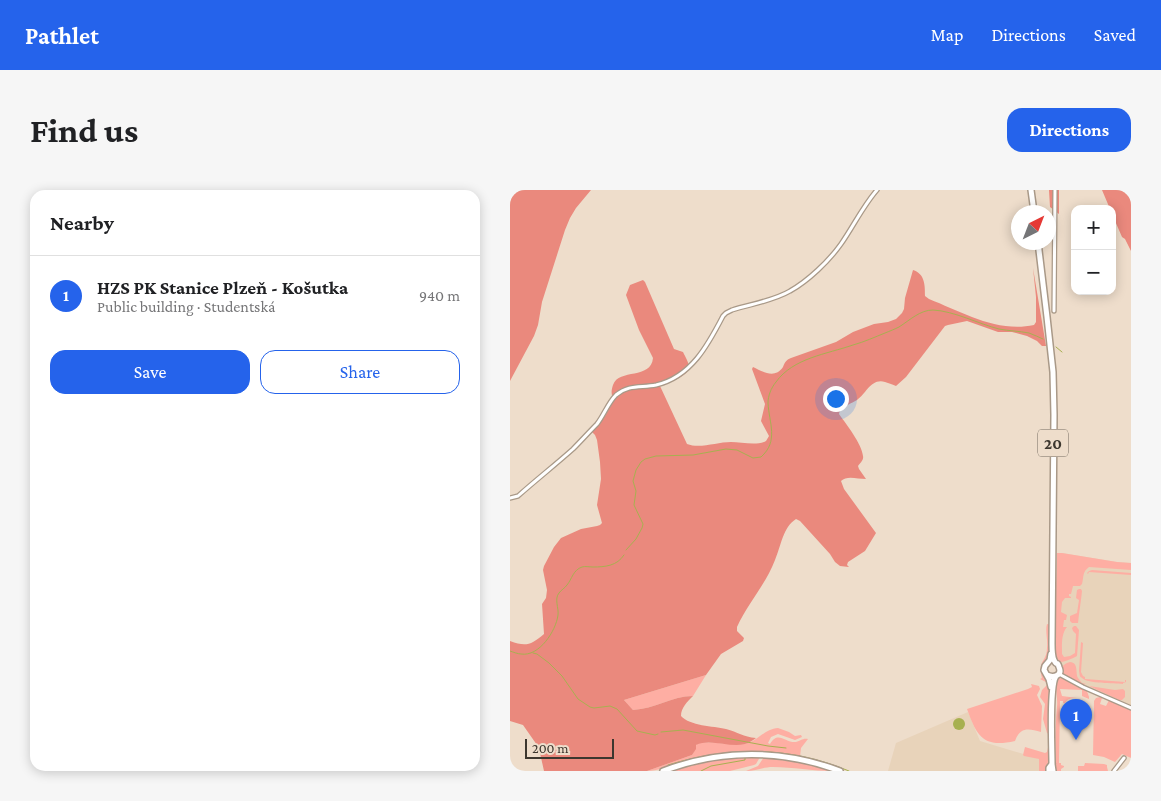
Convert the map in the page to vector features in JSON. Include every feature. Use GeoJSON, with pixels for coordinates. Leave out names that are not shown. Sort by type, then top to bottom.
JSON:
{"type":"FeatureCollection","features":[{"type":"Feature","properties":{"kind":"main road"},"geometry":{"type":"LineString","coordinates":[[1031,190],[1033,205]]}},
{"type":"Feature","properties":{"kind":"main road","name":"20"},"geometry":{"type":"LineString","coordinates":[[1039,250],[1053,372],[1052,644],[1053,659],[1060,667],[1053,680],[1052,696],[1052,764],[1054,771]]}},
{"type":"Feature","properties":{"kind":"main road","name":"20"},"geometry":{"type":"LineString","coordinates":[[1052,644],[1050,660],[1044,668],[1049,679],[1052,696]]}},
{"type":"Feature","properties":{"kind":"main road"},"geometry":{"type":"LineString","coordinates":[[1047,664],[1051,662],[1056,663]]}},
{"type":"Feature","properties":{"kind":"main road"},"geometry":{"type":"LineString","coordinates":[[1047,675],[1051,677],[1057,675]]}},
{"type":"Feature","properties":{"kind":"main road"},"geometry":{"type":"LineString","coordinates":[[662,771],[708,758],[733,754],[755,754],[794,758],[840,771]]}},
{"type":"Feature","properties":{"kind":"main road","name":"20"},"geometry":{"type":"LineString","coordinates":[[1049,771],[1052,764]]}},
{"type":"Feature","properties":{"kind":"street"},"geometry":{"type":"LineString","coordinates":[[510,498],[518,496],[574,448],[600,420],[617,394],[629,388],[663,383],[687,370],[700,355],[726,313],[779,296],[790,291],[809,276],[840,245],[877,190]]}},
{"type":"Feature","properties":{"kind":"street"},"geometry":{"type":"LineString","coordinates":[[1054,312],[1055,190]]}},
{"type":"Feature","properties":{"kind":"street"},"geometry":{"type":"LineString","coordinates":[[1057,675],[1131,708]]}},
{"type":"Feature","properties":{"kind":"street"},"geometry":{"type":"LineString","coordinates":[[1114,771],[1124,758]]}},
{"type":"Feature","properties":{"kind":"shaded area"},"geometry":{"type":"Polygon","coordinates":[[[510,190],[591,190],[570,218],[542,302],[534,336],[510,381],[510,190]]]}},
{"type":"Feature","properties":{"kind":"shaded area"},"geometry":{"type":"Polygon","coordinates":[[[1049,190],[1059,190],[1059,214],[1056,212],[1056,205],[1050,205],[1049,190]]]}},
{"type":"Feature","properties":{"kind":"shaded area"},"geometry":{"type":"Polygon","coordinates":[[[1102,190],[1131,190],[1131,251],[1116,223],[1116,205],[1108,205],[1102,190]]]}},
{"type":"Feature","properties":{"kind":"shaded area"},"geometry":{"type":"Polygon","coordinates":[[[1033,268],[1046,346],[1042,346],[1027,336],[1012,332],[998,332],[967,321],[948,325],[945,326],[906,377],[896,386],[880,381],[876,382],[857,400],[840,410],[839,414],[857,440],[863,456],[858,466],[866,479],[849,478],[841,481],[844,489],[876,533],[865,551],[848,562],[847,565],[849,567],[840,566],[800,521],[796,519],[785,532],[771,569],[737,627],[737,631],[744,638],[743,641],[721,654],[706,675],[624,700],[633,710],[693,696],[682,710],[681,716],[685,719],[696,724],[726,729],[756,738],[746,744],[739,745],[702,743],[696,745],[692,755],[647,771],[544,771],[537,745],[523,725],[510,721],[510,641],[528,644],[544,634],[542,604],[546,598],[547,590],[543,570],[554,547],[561,538],[581,529],[597,526],[602,523],[597,505],[601,479],[600,462],[597,440],[591,431],[605,416],[614,400],[612,391],[616,380],[647,369],[651,365],[653,358],[639,330],[626,295],[630,285],[643,280],[645,282],[674,349],[683,352],[688,364],[688,370],[685,373],[677,379],[660,386],[687,444],[703,446],[731,442],[754,444],[766,441],[769,436],[761,421],[765,404],[752,369],[753,367],[761,371],[776,373],[780,371],[789,359],[836,342],[853,332],[874,324],[896,319],[904,309],[913,270],[922,277],[925,296],[929,299],[993,324],[1020,327],[1034,325],[1036,322],[1036,297],[1033,268]]]}},
{"type":"Feature","properties":{"kind":"shaded area"},"geometry":{"type":"Polygon","coordinates":[[[1057,553],[1131,563],[1131,706],[1082,685],[1063,674],[1055,657],[1057,553]]]}},
{"type":"Feature","properties":{"kind":"shaded area"},"geometry":{"type":"Polygon","coordinates":[[[1057,553],[1131,563],[1131,570],[1089,567],[1084,573],[1082,584],[1080,586],[1073,586],[1071,594],[1069,594],[1071,598],[1065,598],[1062,602],[1061,612],[1067,615],[1063,627],[1067,627],[1063,636],[1062,654],[1064,657],[1075,653],[1076,634],[1072,628],[1076,626],[1079,630],[1077,656],[1060,662],[1055,657],[1054,651],[1057,553]]]}},
{"type":"Feature","properties":{"kind":"shaded area"},"geometry":{"type":"Polygon","coordinates":[[[1092,570],[1131,573],[1131,575],[1087,573],[1092,570]]]}},
{"type":"Feature","properties":{"kind":"shaded area"},"geometry":{"type":"Polygon","coordinates":[[[1077,590],[1082,591],[1078,623],[1072,623],[1070,616],[1077,613],[1079,600],[1076,598],[1077,590]]]}},
{"type":"Feature","properties":{"kind":"shaded area"},"geometry":{"type":"Polygon","coordinates":[[[1047,624],[1051,625],[1050,651],[1045,674],[1046,682],[1040,679],[1042,678],[1041,664],[1047,653],[1047,624]]]}},
{"type":"Feature","properties":{"kind":"shaded area"},"geometry":{"type":"Polygon","coordinates":[[[1081,642],[1083,643],[1081,672],[1085,679],[1125,682],[1126,680],[1126,682],[1123,684],[1095,682],[1085,680],[1081,677],[1079,671],[1081,642]]]}},
{"type":"Feature","properties":{"kind":"shaded area"},"geometry":{"type":"Polygon","coordinates":[[[1070,662],[1076,666],[1078,678],[1082,683],[1086,684],[1082,685],[1063,674],[1062,668],[1070,662]]]}},
{"type":"Feature","properties":{"kind":"shaded area"},"geometry":{"type":"Polygon","coordinates":[[[706,675],[693,696],[633,710],[624,700],[706,675]]]}},
{"type":"Feature","properties":{"kind":"shaded area"},"geometry":{"type":"Polygon","coordinates":[[[1063,678],[1087,691],[1089,699],[1082,696],[1082,690],[1060,689],[1062,696],[1077,698],[1067,700],[1065,703],[1060,701],[1059,763],[1064,767],[1061,771],[1056,771],[1056,680],[1063,678]]]}},
{"type":"Feature","properties":{"kind":"shaded area"},"geometry":{"type":"Polygon","coordinates":[[[1031,684],[1039,686],[1040,689],[1037,695],[1042,706],[1041,732],[1025,730],[1019,733],[1015,741],[1004,743],[996,743],[983,738],[974,727],[967,709],[1028,689],[1032,687],[1031,684]]]}},
{"type":"Feature","properties":{"kind":"shaded area"},"geometry":{"type":"Polygon","coordinates":[[[1049,685],[1050,735],[1047,733],[1043,719],[1045,704],[1040,697],[1042,690],[1049,685]]]}},
{"type":"Feature","properties":{"kind":"shaded area"},"geometry":{"type":"Polygon","coordinates":[[[1089,686],[1115,690],[1123,689],[1125,697],[1119,700],[1089,686]]]}},
{"type":"Feature","properties":{"kind":"shaded area"},"geometry":{"type":"Polygon","coordinates":[[[1100,697],[1102,698],[1100,704],[1106,706],[1109,700],[1131,709],[1131,758],[1122,754],[1115,762],[1093,755],[1094,701],[1100,697]]]}},
{"type":"Feature","properties":{"kind":"shaded area"},"geometry":{"type":"Polygon","coordinates":[[[968,712],[980,741],[1040,759],[1040,771],[888,771],[896,743],[968,712]]]}},
{"type":"Feature","properties":{"kind":"shaded area"},"geometry":{"type":"Polygon","coordinates":[[[959,718],[965,724],[959,730],[953,724],[959,718]]]}},
{"type":"Feature","properties":{"kind":"shaded area"},"geometry":{"type":"Polygon","coordinates":[[[778,728],[795,736],[801,735],[802,737],[795,740],[778,734],[771,737],[768,743],[770,744],[779,737],[792,742],[808,739],[801,748],[800,757],[761,753],[709,755],[647,771],[692,755],[697,744],[700,743],[744,744],[778,728]]]}},
{"type":"Feature","properties":{"kind":"shaded area"},"geometry":{"type":"Polygon","coordinates":[[[1049,743],[1047,771],[1039,771],[1039,759],[1024,756],[1025,747],[1045,753],[1049,743]]]}},
{"type":"Feature","properties":{"kind":"shaded area"},"geometry":{"type":"Polygon","coordinates":[[[760,757],[754,765],[730,771],[673,771],[709,760],[760,757]]]}},
{"type":"Feature","properties":{"kind":"shaded area"},"geometry":{"type":"Polygon","coordinates":[[[764,757],[798,761],[833,771],[773,767],[746,771],[758,766],[764,757]]]}},
{"type":"Feature","properties":{"kind":"shaded area"},"geometry":{"type":"Polygon","coordinates":[[[1085,763],[1107,765],[1108,771],[1078,771],[1078,766],[1084,766],[1085,763]]]}},
{"type":"Feature","properties":{"kind":"waterway"},"geometry":{"type":"LineString","coordinates":[[626,550],[636,539],[643,524],[634,505],[636,491],[633,481],[636,470],[641,462],[656,456],[693,455],[726,449],[737,450],[753,458],[761,457],[770,445],[772,432],[768,403],[770,392],[783,374],[801,362],[873,338],[899,327],[928,310],[949,313],[999,329],[1029,333],[1043,339]]}},
{"type":"Feature","properties":{"kind":"waterway"},"geometry":{"type":"LineString","coordinates":[[1056,347],[1062,352]]}},
{"type":"Feature","properties":{"kind":"waterway"},"geometry":{"type":"LineString","coordinates":[[510,651],[528,654],[546,642],[557,621],[558,595],[579,568],[610,565],[618,562],[624,555]]}},
{"type":"Feature","properties":{"kind":"waterway"},"geometry":{"type":"LineString","coordinates":[[533,653],[549,663],[562,676],[578,699],[590,707],[610,706],[617,709],[637,731],[658,734]]}},
{"type":"Feature","properties":{"kind":"waterway"},"geometry":{"type":"LineString","coordinates":[[661,732],[683,730],[786,748]]}},
{"type":"Feature","properties":{"kind":"waterway"},"geometry":{"type":"LineString","coordinates":[[668,765],[714,754],[759,752],[782,753],[804,757],[849,771]]}},
{"type":"Feature","properties":{"kind":"waterway"},"geometry":{"type":"LineString","coordinates":[[701,771],[711,766],[745,760],[745,757]]}},
{"type":"Feature","properties":{"kind":"place","name":"HZS PK Stanice Plzeň - Košutka"},"geometry":{"type":"Point","coordinates":[1076,740]}}]}
